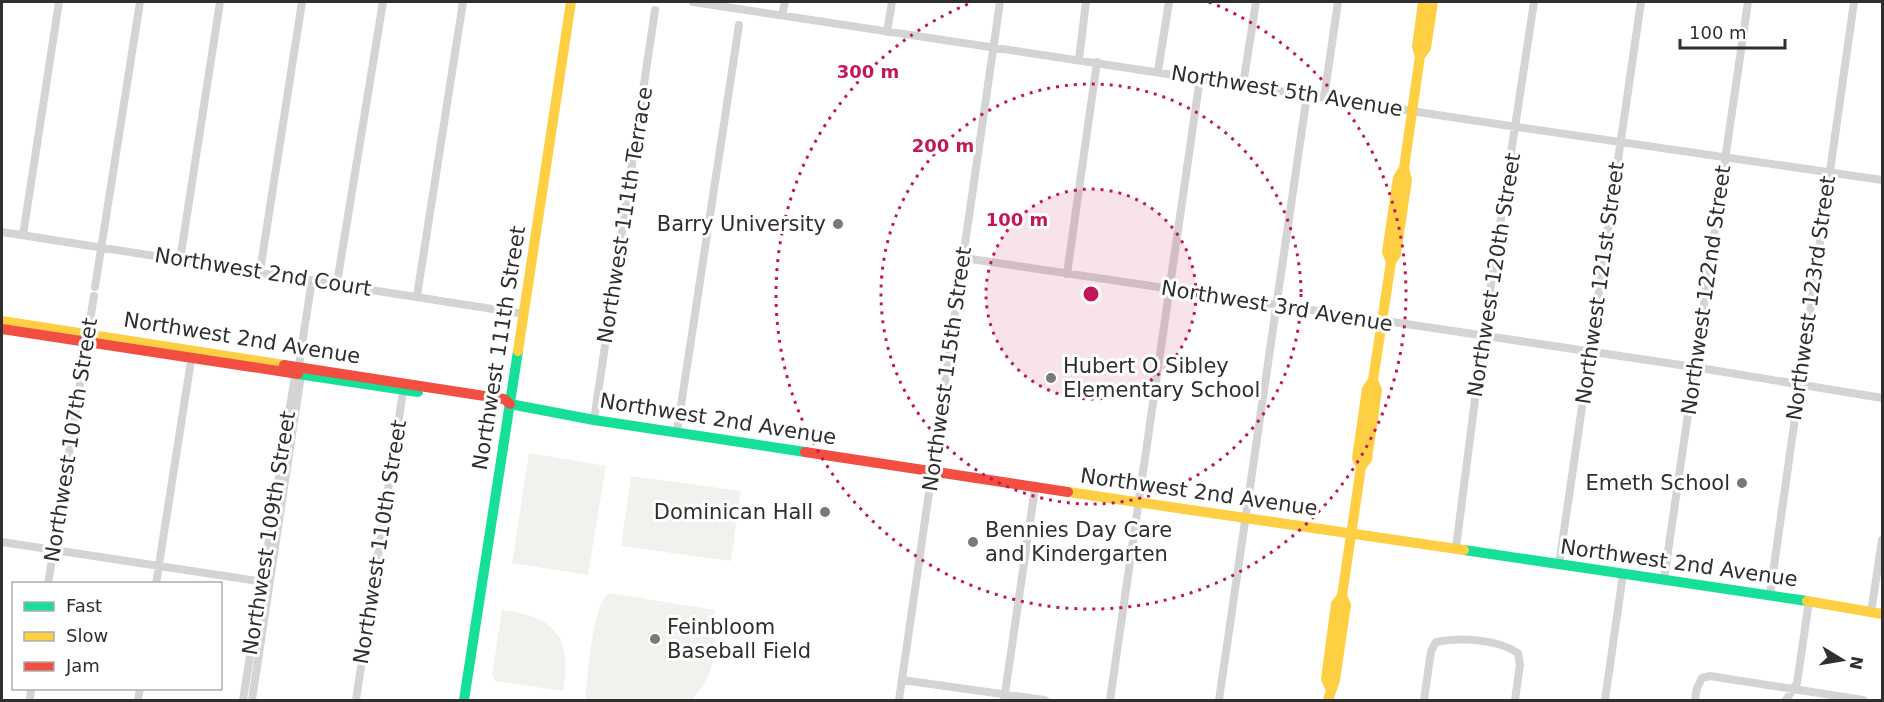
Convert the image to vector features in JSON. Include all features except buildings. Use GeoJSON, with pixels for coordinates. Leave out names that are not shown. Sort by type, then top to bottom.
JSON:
{"type":"FeatureCollection","features":[{"type":"Feature","properties":{"kind":"street"},"geometry":{"type":"LineString","coordinates":[[23,235],[59,2]]}},
{"type":"Feature","properties":{"kind":"street","name":"Northwest 107th Street"},"geometry":{"type":"LineString","coordinates":[[48,582],[140,2]]}},
{"type":"Feature","properties":{"kind":"street"},"geometry":{"type":"LineString","coordinates":[[180,260],[220,2]]}},
{"type":"Feature","properties":{"kind":"street"},"geometry":{"type":"LineString","coordinates":[[260,271],[302,2]]}},
{"type":"Feature","properties":{"kind":"street"},"geometry":{"type":"LineString","coordinates":[[337,284],[383,2]]}},
{"type":"Feature","properties":{"kind":"street"},"geometry":{"type":"LineString","coordinates":[[417,296],[463,2]]}},
{"type":"Feature","properties":{"kind":"street","name":"Northwest 111th Street"},"geometry":{"type":"LineString","coordinates":[[464,700],[571,2]]}},
{"type":"Feature","properties":{"kind":"street","name":"Northwest 5th Avenue"},"geometry":{"type":"LineString","coordinates":[[693,2],[1882,180]]}},
{"type":"Feature","properties":{"kind":"street"},"geometry":{"type":"LineString","coordinates":[[783,15],[784,2]]}},
{"type":"Feature","properties":{"kind":"street"},"geometry":{"type":"LineString","coordinates":[[887,32],[892,2]]}},
{"type":"Feature","properties":{"kind":"street","name":"Northwest 115th Street"},"geometry":{"type":"LineString","coordinates":[[899,700],[1000,2]]}},
{"type":"Feature","properties":{"kind":"street"},"geometry":{"type":"LineString","coordinates":[[1079,59],[1086,2]]}},
{"type":"Feature","properties":{"kind":"street"},"geometry":{"type":"LineString","coordinates":[[1158,71],[1169,2]]}},
{"type":"Feature","properties":{"kind":"street"},"geometry":{"type":"LineString","coordinates":[[1243,85],[1256,2]]}},
{"type":"Feature","properties":{"kind":"street"},"geometry":{"type":"LineString","coordinates":[[1324,98],[1338,2]]}},
{"type":"Feature","properties":{"kind":"street"},"geometry":{"type":"LineString","coordinates":[[1328,700],[1330,688],[1335,680],[1346,605],[1342,596],[1361,467],[1367,459],[1377,390],[1373,380],[1391,262],[1387,252],[1398,178],[1404,168],[1420,56],[1417,47],[1423,2]]}},
{"type":"Feature","properties":{"kind":"street"},"geometry":{"type":"LineString","coordinates":[[1420,56],[1426,48],[1433,2]]}},
{"type":"Feature","properties":{"kind":"street","name":"Northwest 120th Street"},"geometry":{"type":"LineString","coordinates":[[1456,548],[1484,337],[1534,2]]}},
{"type":"Feature","properties":{"kind":"street","name":"Northwest 121st Street"},"geometry":{"type":"LineString","coordinates":[[1559,565],[1641,2]]}},
{"type":"Feature","properties":{"kind":"street","name":"Northwest 122nd Street"},"geometry":{"type":"LineString","coordinates":[[1664,579],[1748,2]]}},
{"type":"Feature","properties":{"kind":"street","name":"Northwest 123rd Street"},"geometry":{"type":"LineString","coordinates":[[1770,594],[1828,172],[1854,2]]}},
{"type":"Feature","properties":{"kind":"street","name":"Northwest 111th Terrace"},"geometry":{"type":"LineString","coordinates":[[594,420],[655,10]]}},
{"type":"Feature","properties":{"kind":"street"},"geometry":{"type":"LineString","coordinates":[[677,432],[739,25]]}},
{"type":"Feature","properties":{"kind":"street"},"geometry":{"type":"LineString","coordinates":[[1067,274],[1097,62]]}},
{"type":"Feature","properties":{"kind":"street"},"geometry":{"type":"LineString","coordinates":[[1110,700],[1200,78]]}},
{"type":"Feature","properties":{"kind":"street"},"geometry":{"type":"LineString","coordinates":[[1219,700],[1307,95]]}},
{"type":"Feature","properties":{"kind":"street","name":"Northwest 2nd Court"},"geometry":{"type":"LineString","coordinates":[[2,231],[524,314]]}},
{"type":"Feature","properties":{"kind":"street","name":"Northwest 3rd Avenue"},"geometry":{"type":"LineString","coordinates":[[964,258],[1694,367],[1882,398]]}},
{"type":"Feature","properties":{"kind":"street","name":"Northwest 109th Street"},"geometry":{"type":"LineString","coordinates":[[243,700],[254,655],[312,280]]}},
{"type":"Feature","properties":{"kind":"street","name":"Northwest 2nd Avenue"},"geometry":{"type":"LineString","coordinates":[[2,321],[87,338]]}},
{"type":"Feature","properties":{"kind":"street","name":"Northwest 2nd Avenue"},"geometry":{"type":"LineString","coordinates":[[2,329],[87,338],[298,372],[504,399],[510,404],[594,420],[1140,504],[1770,594],[1877,613]]}},
{"type":"Feature","properties":{"kind":"street"},"geometry":{"type":"LineString","coordinates":[[156,582],[192,354]]}},
{"type":"Feature","properties":{"kind":"street","name":"Northwest 110th Street"},"geometry":{"type":"LineString","coordinates":[[356,700],[403,387]]}},
{"type":"Feature","properties":{"kind":"street"},"geometry":{"type":"LineString","coordinates":[[1005,697],[1035,488]]}},
{"type":"Feature","properties":{"kind":"street"},"geometry":{"type":"LineString","coordinates":[[1877,613],[1882,540]]}},
{"type":"Feature","properties":{"kind":"street"},"geometry":{"type":"LineString","coordinates":[[2,542],[265,582]]}},
{"type":"Feature","properties":{"kind":"street"},"geometry":{"type":"LineString","coordinates":[[1605,700],[1623,574]]}},
{"type":"Feature","properties":{"kind":"street"},"geometry":{"type":"LineString","coordinates":[[1786,700],[1797,683],[1809,601]]}},
{"type":"Feature","properties":{"kind":"street"},"geometry":{"type":"LineString","coordinates":[[1424,700],[1431,651],[1436,642],[1452,639],[1508,646],[1518,653],[1520,665],[1515,700]]}},
{"type":"Feature","properties":{"kind":"street","name":"Northwest 109th Street"},"geometry":{"type":"LineString","coordinates":[[252,700],[254,655]]}},
{"type":"Feature","properties":{"kind":"street"},"geometry":{"type":"LineString","coordinates":[[1695,700],[1702,678],[1710,676],[1863,700]]}},
{"type":"Feature","properties":{"kind":"street"},"geometry":{"type":"LineString","coordinates":[[902,680],[1005,697],[1045,700]]}},
{"type":"Feature","properties":{"kind":"shaded area"},"geometry":{"type":"Polygon","coordinates":[[[529,453],[606,466],[588,575],[512,563],[529,453]]]}},
{"type":"Feature","properties":{"kind":"shaded area"},"geometry":{"type":"Polygon","coordinates":[[[631,476],[741,491],[731,561],[621,546],[631,476]]]}},
{"type":"Feature","properties":{"kind":"shaded area","name":"Feinbloom Baseball Field"},"geometry":{"type":"Polygon","coordinates":[[[609,593],[715,610],[714,658],[706,680],[691,700],[585,700],[589,659],[598,611],[609,593]]]}},
{"type":"Feature","properties":{"kind":"shaded area"},"geometry":{"type":"Polygon","coordinates":[[[502,610],[535,618],[556,632],[565,656],[563,691],[495,681],[492,675],[502,610]]]}},
{"type":"Feature","properties":{"kind":"traffic: fast"},"geometry":{"type":"LineString","coordinates":[[464,700],[518,351]]}},
{"type":"Feature","properties":{"kind":"traffic: fast"},"geometry":{"type":"LineString","coordinates":[[298,374],[418,392]]}},
{"type":"Feature","properties":{"kind":"traffic: fast"},"geometry":{"type":"LineString","coordinates":[[510,404],[594,420],[805,452]]}},
{"type":"Feature","properties":{"kind":"traffic: fast"},"geometry":{"type":"LineString","coordinates":[[1464,550],[1807,601]]}},
{"type":"Feature","properties":{"kind":"traffic: slow"},"geometry":{"type":"LineString","coordinates":[[518,351],[571,2]]}},
{"type":"Feature","properties":{"kind":"traffic: slow"},"geometry":{"type":"LineString","coordinates":[[1420,56],[1417,47],[1423,2]]}},
{"type":"Feature","properties":{"kind":"traffic: slow"},"geometry":{"type":"LineString","coordinates":[[1391,262],[1396,254],[1407,180],[1404,168],[1420,56],[1426,48],[1433,2]]}},
{"type":"Feature","properties":{"kind":"traffic: slow"},"geometry":{"type":"LineString","coordinates":[[1361,467],[1357,458],[1367,389],[1373,380],[1391,262],[1387,252],[1398,178],[1404,168]]}},
{"type":"Feature","properties":{"kind":"traffic: slow"},"geometry":{"type":"LineString","coordinates":[[2,321],[284,365]]}},
{"type":"Feature","properties":{"kind":"traffic: slow"},"geometry":{"type":"LineString","coordinates":[[1330,688],[1326,679],[1336,604],[1342,596],[1361,467],[1367,459],[1377,390],[1373,380]]}},
{"type":"Feature","properties":{"kind":"traffic: slow"},"geometry":{"type":"LineString","coordinates":[[1068,492],[1464,550]]}},
{"type":"Feature","properties":{"kind":"traffic: slow"},"geometry":{"type":"LineString","coordinates":[[1328,700],[1335,680],[1346,605],[1342,596]]}},
{"type":"Feature","properties":{"kind":"traffic: slow"},"geometry":{"type":"LineString","coordinates":[[1807,601],[1882,614]]}},
{"type":"Feature","properties":{"kind":"traffic: jam"},"geometry":{"type":"LineString","coordinates":[[2,329],[298,374]]}},
{"type":"Feature","properties":{"kind":"traffic: jam"},"geometry":{"type":"LineString","coordinates":[[284,365],[504,399],[510,404]]}},
{"type":"Feature","properties":{"kind":"traffic: jam"},"geometry":{"type":"LineString","coordinates":[[805,452],[1068,492]]}},
{"type":"Feature","properties":{"kind":"place","name":"Barry University"},"geometry":{"type":"Point","coordinates":[838,224]}},
{"type":"Feature","properties":{"kind":"place","name":"Hubert O Sibley Elementary School"},"geometry":{"type":"Point","coordinates":[1051,378]}},
{"type":"Feature","properties":{"kind":"place","name":"Emeth School"},"geometry":{"type":"Point","coordinates":[1742,483]}},
{"type":"Feature","properties":{"kind":"place","name":"Dominican Hall"},"geometry":{"type":"Point","coordinates":[825,512]}},
{"type":"Feature","properties":{"kind":"place","name":"Bennies Day Care and Kindergarten"},"geometry":{"type":"Point","coordinates":[973,542]}},
{"type":"Feature","properties":{"kind":"place","name":"Feinbloom Baseball Field"},"geometry":{"type":"Point","coordinates":[655,639]}}]}
